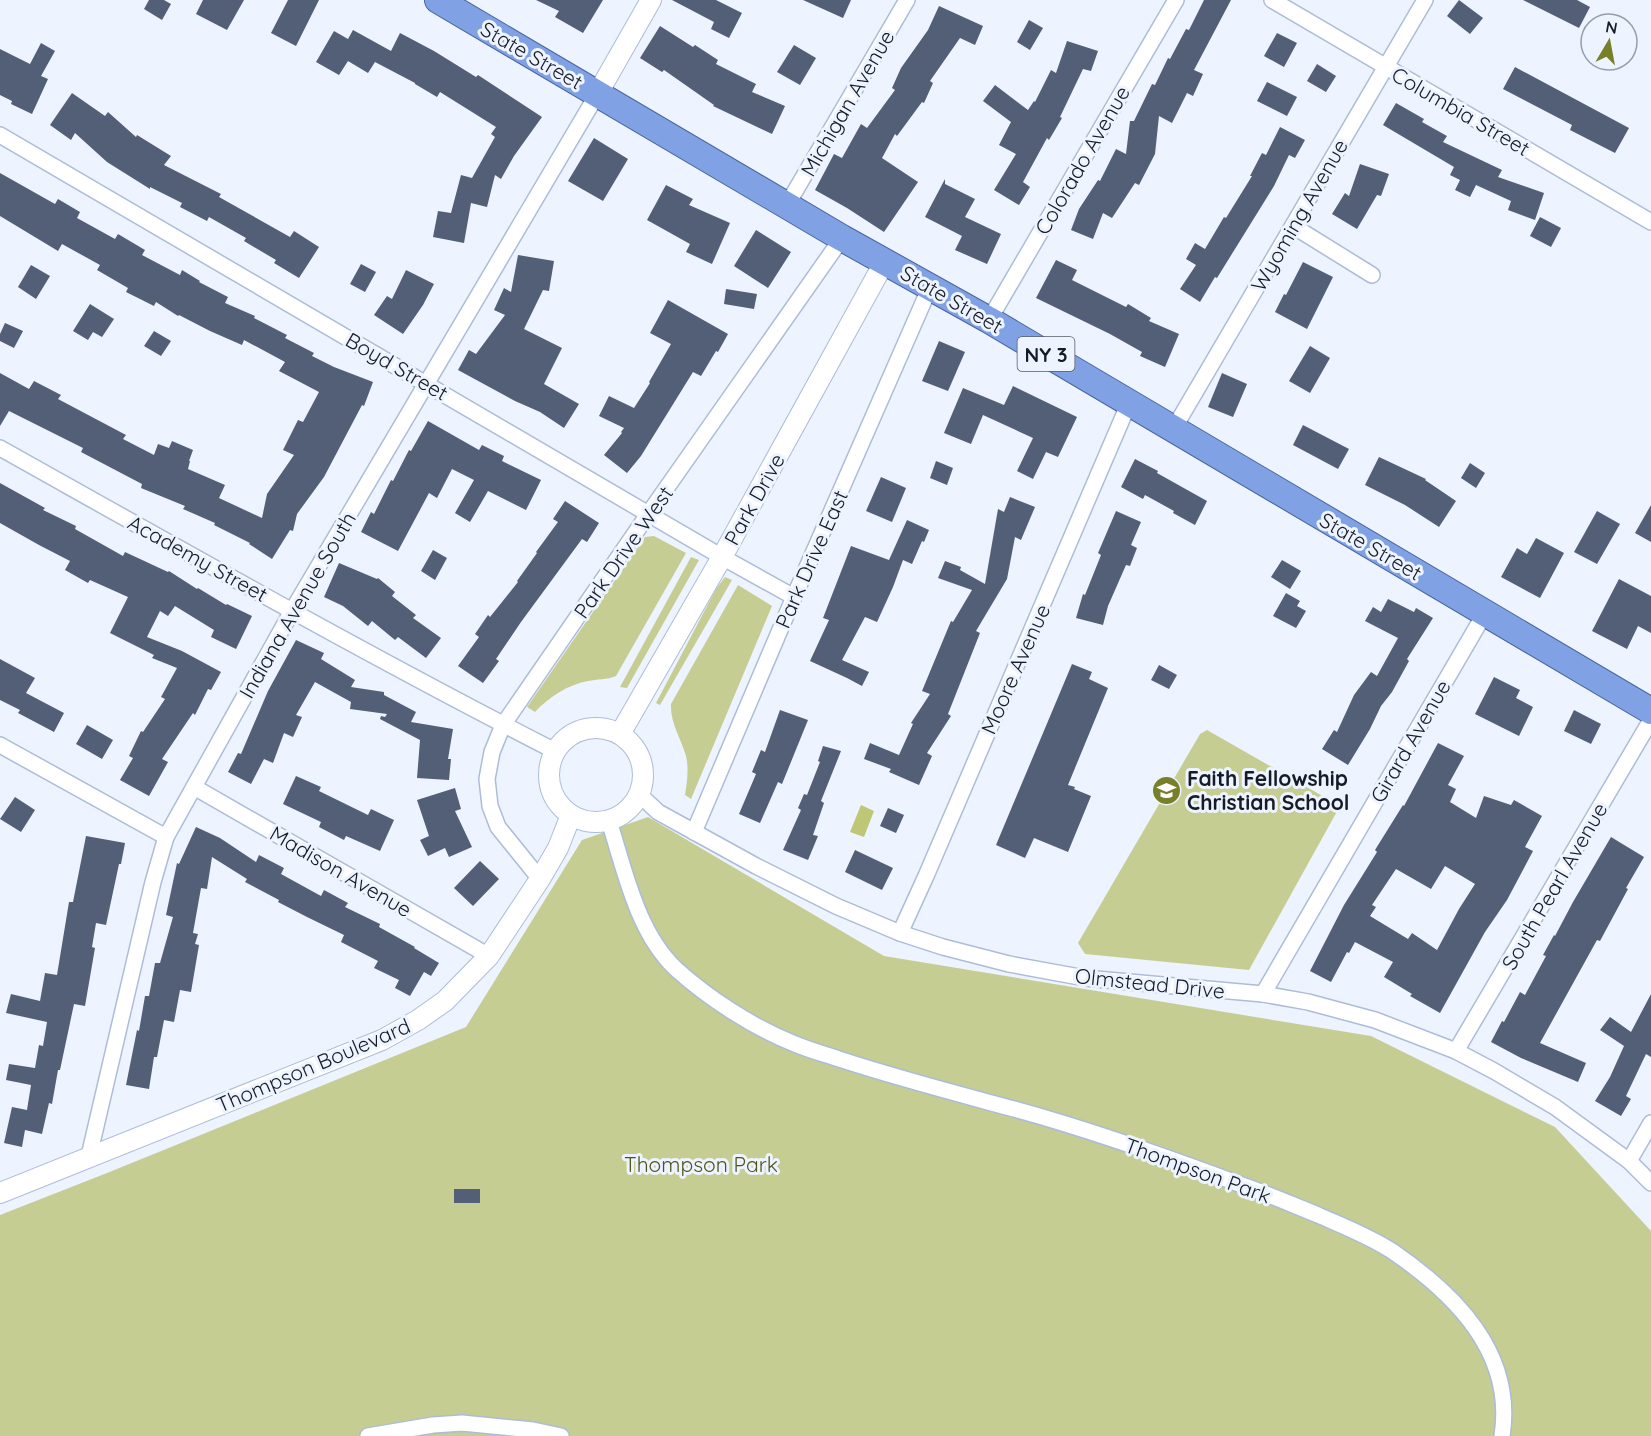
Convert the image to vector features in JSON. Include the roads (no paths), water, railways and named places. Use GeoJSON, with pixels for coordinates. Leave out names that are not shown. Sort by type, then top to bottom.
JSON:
{"type":"FeatureCollection","features":[{"type":"Feature","properties":{"kind":"highway","name":"State Street"},"geometry":{"type":"LineString","coordinates":[[438,0],[842,238],[989,320],[1651,711]]}},
{"type":"Feature","properties":{"kind":"street"},"geometry":{"type":"LineString","coordinates":[[598,93],[651,0]]}},
{"type":"Feature","properties":{"kind":"street","name":"Michigan Avenue"},"geometry":{"type":"LineString","coordinates":[[787,205],[908,0]]}},
{"type":"Feature","properties":{"kind":"street","name":"Colorado Avenue"},"geometry":{"type":"LineString","coordinates":[[989,320],[1176,0]]}},
{"type":"Feature","properties":{"kind":"street","name":"Columbia Street"},"geometry":{"type":"LineString","coordinates":[[1272,0],[1651,222]]}},
{"type":"Feature","properties":{"kind":"street","name":"Wyoming Avenue"},"geometry":{"type":"LineString","coordinates":[[1173,430],[1425,0]]}},
{"type":"Feature","properties":{"kind":"street","name":"Indiana Avenue South"},"geometry":{"type":"LineString","coordinates":[[89,1156],[153,882],[166,837],[292,611],[598,93]]}},
{"type":"Feature","properties":{"kind":"street","name":"Boyd Street"},"geometry":{"type":"LineString","coordinates":[[0,135],[794,597]]}},
{"type":"Feature","properties":{"kind":"street"},"geometry":{"type":"LineString","coordinates":[[1293,226],[1372,274]]}},
{"type":"Feature","properties":{"kind":"street","name":"Park Drive West"},"geometry":{"type":"LineString","coordinates":[[540,879],[498,827],[490,806],[487,779],[492,752],[503,725],[842,238]]}},
{"type":"Feature","properties":{"kind":"street","name":"Park Drive"},"geometry":{"type":"LineString","coordinates":[[620,734],[722,557],[885,261]]}},
{"type":"Feature","properties":{"kind":"street","name":"Park Drive East"},"geometry":{"type":"LineString","coordinates":[[694,832],[930,287]]}},
{"type":"Feature","properties":{"kind":"street","name":"Moore Avenue"},"geometry":{"type":"LineString","coordinates":[[900,933],[1129,404]]}},
{"type":"Feature","properties":{"kind":"street","name":"Academy Street"},"geometry":{"type":"LineString","coordinates":[[0,448],[292,611],[555,752]]}},
{"type":"Feature","properties":{"kind":"street","name":"Girard Avenue"},"geometry":{"type":"LineString","coordinates":[[1263,994],[1485,613]]}},
{"type":"Feature","properties":{"kind":"street","name":"South Pearl Avenue"},"geometry":{"type":"LineString","coordinates":[[1456,1051],[1651,720]]}},
{"type":"Feature","properties":{"kind":"street"},"geometry":{"type":"LineString","coordinates":[[591,728],[606,729],[620,734],[631,742],[639,754],[644,781],[640,795],[622,815],[609,821],[596,823],[583,821],[571,815],[560,806],[552,794],[549,780],[550,765],[555,752],[565,740],[577,732],[591,728]]}},
{"type":"Feature","properties":{"kind":"street"},"geometry":{"type":"LineString","coordinates":[[0,745],[166,837]]}},
{"type":"Feature","properties":{"kind":"street","name":"Madison Avenue"},"geometry":{"type":"LineString","coordinates":[[194,787],[489,956]]}},
{"type":"Feature","properties":{"kind":"street","name":"Olmstead Drive"},"geometry":{"type":"LineString","coordinates":[[640,795],[658,812],[756,866],[836,906],[900,933],[943,947],[1009,964],[1085,978],[1263,994],[1308,1002],[1375,1020],[1456,1051],[1555,1107],[1629,1161],[1651,1183]]}},
{"type":"Feature","properties":{"kind":"street","name":"Thompson Boulevard"},"geometry":{"type":"LineString","coordinates":[[0,1193],[382,1040],[418,1020],[444,1001],[489,956],[540,879],[558,848],[571,815]]}},
{"type":"Feature","properties":{"kind":"street","name":"Thompson Park"},"geometry":{"type":"LineString","coordinates":[[609,821],[634,901],[663,955],[676,969],[713,999],[771,1034],[796,1045],[884,1074],[1018,1110],[1145,1150],[1282,1200],[1353,1230],[1390,1250],[1456,1302],[1486,1345],[1497,1368],[1504,1400],[1502,1436]]}},
{"type":"Feature","properties":{"kind":"street"},"geometry":{"type":"LineString","coordinates":[[1629,1161],[1651,1123]]}},
{"type":"Feature","properties":{"kind":"street"},"geometry":{"type":"LineString","coordinates":[[368,1436],[433,1425],[462,1423],[533,1430],[561,1436]]}},
{"type":"Feature","properties":{"kind":"place","name":"Faith Fellowship Christian School"},"geometry":{"type":"Point","coordinates":[1166,790]}}]}
